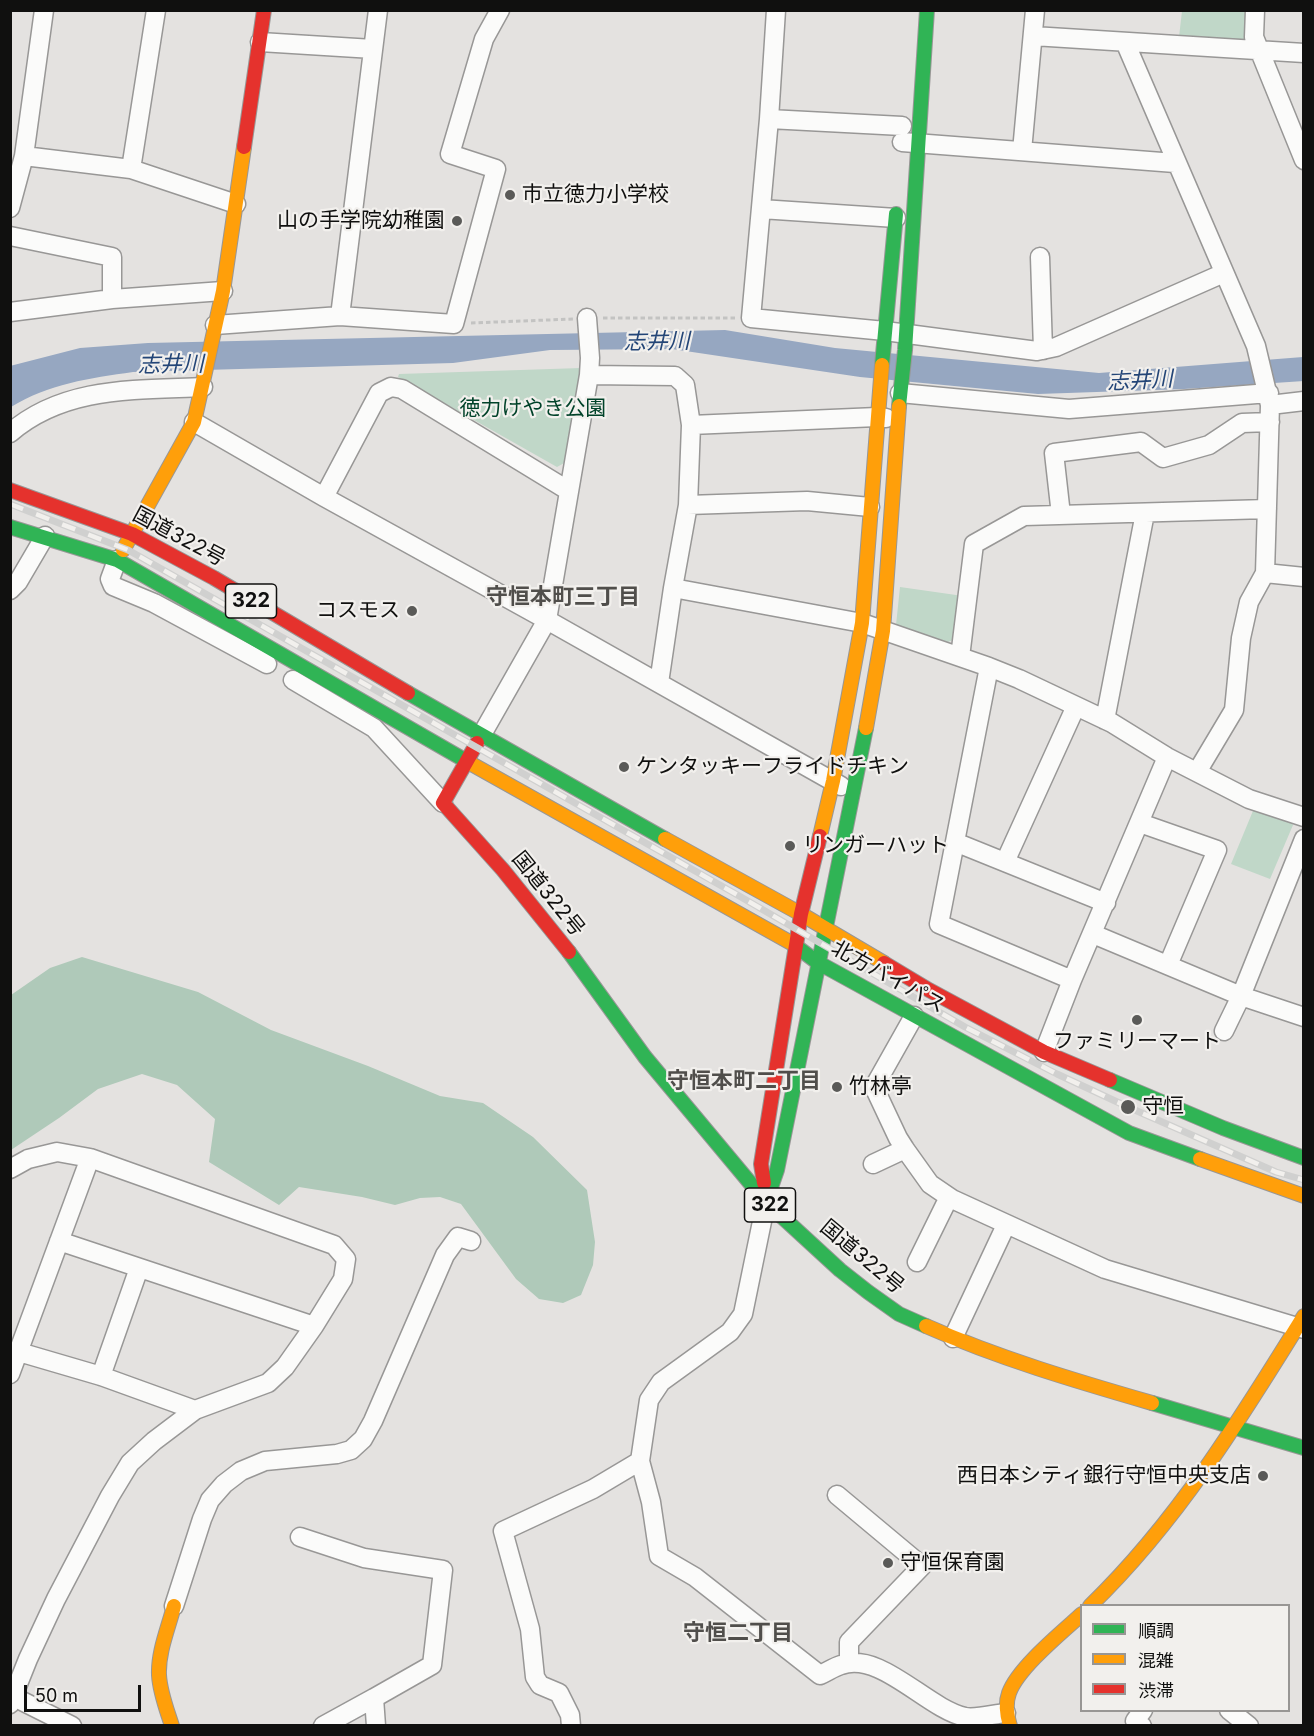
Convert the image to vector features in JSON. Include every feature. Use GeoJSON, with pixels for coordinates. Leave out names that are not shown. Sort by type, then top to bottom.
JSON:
{"type":"FeatureCollection","features":[{"type":"Feature","properties":{"kind":"main road"},"geometry":{"type":"LineString","coordinates":[[117,560],[194,422],[223,291],[264,10]]}},
{"type":"Feature","properties":{"kind":"main road"},"geometry":{"type":"LineString","coordinates":[[766,1202],[777,1170],[817,962],[854,792],[883,631],[905,342],[905,136],[927,10]]}},
{"type":"Feature","properties":{"kind":"main road"},"geometry":{"type":"LineString","coordinates":[[766,1202],[760,1164],[801,914],[833,781],[862,623],[879,387],[898,196]]}},
{"type":"Feature","properties":{"kind":"main road","name":"国道322号"},"geometry":{"type":"LineString","coordinates":[[10,490],[132,534],[224,584],[481,736]]}},
{"type":"Feature","properties":{"kind":"main road","name":"322"},"geometry":{"type":"LineString","coordinates":[[10,527],[117,560],[467,761]]}},
{"type":"Feature","properties":{"kind":"main road"},"geometry":{"type":"LineString","coordinates":[[443,804],[481,736]]}},
{"type":"Feature","properties":{"kind":"main road","name":"北方バイパス"},"geometry":{"type":"LineString","coordinates":[[481,736],[801,914],[928,990],[1044,1052],[1222,1128],[1304,1158]]}},
{"type":"Feature","properties":{"kind":"main road","name":"北方バイパス"},"geometry":{"type":"LineString","coordinates":[[467,761],[796,946],[817,962],[1129,1133],[1304,1196]]}},
{"type":"Feature","properties":{"kind":"main road","name":"国道322号"},"geometry":{"type":"LineString","coordinates":[[443,804],[503,870],[555,933],[645,1057],[766,1202],[840,1270],[868,1292],[899,1314],[953,1338],[1067,1378],[1304,1448]]}},
{"type":"Feature","properties":{"kind":"main road"},"geometry":{"type":"LineString","coordinates":[[1094,1604],[1149,1544],[1235,1428],[1301,1324]]}},
{"type":"Feature","properties":{"kind":"main road"},"geometry":{"type":"LineString","coordinates":[[172,1725],[161,1690],[159,1675],[174,1606]]}},
{"type":"Feature","properties":{"kind":"main road"},"geometry":{"type":"LineString","coordinates":[[1008,1719],[1009,1693],[1016,1680],[1080,1618]]}},
{"type":"Feature","properties":{"kind":"street"},"geometry":{"type":"LineString","coordinates":[[10,208],[24,156],[18,128],[44,10]]}},
{"type":"Feature","properties":{"kind":"street"},"geometry":{"type":"LineString","coordinates":[[131,169],[156,10]]}},
{"type":"Feature","properties":{"kind":"street"},"geometry":{"type":"LineString","coordinates":[[340,316],[378,10]]}},
{"type":"Feature","properties":{"kind":"street"},"geometry":{"type":"LineString","coordinates":[[215,326],[340,316],[454,324],[496,169],[450,154],[484,39],[500,10]]}},
{"type":"Feature","properties":{"kind":"street"},"geometry":{"type":"LineString","coordinates":[[776,10],[770,119],[751,318],[905,342],[1037,351],[1056,347],[1224,273]]}},
{"type":"Feature","properties":{"kind":"street"},"geometry":{"type":"LineString","coordinates":[[1022,151],[1035,10]]}},
{"type":"Feature","properties":{"kind":"street"},"geometry":{"type":"LineString","coordinates":[[1255,10],[1254,37],[1258,50],[1304,160]]}},
{"type":"Feature","properties":{"kind":"street"},"geometry":{"type":"LineString","coordinates":[[1033,36],[1304,53]]}},
{"type":"Feature","properties":{"kind":"street"},"geometry":{"type":"LineString","coordinates":[[260,42],[373,49]]}},
{"type":"Feature","properties":{"kind":"street"},"geometry":{"type":"LineString","coordinates":[[1125,42],[1175,163],[1256,346],[1270,407],[1265,573],[1250,602],[1243,629],[1234,710],[1197,772]]}},
{"type":"Feature","properties":{"kind":"street"},"geometry":{"type":"LineString","coordinates":[[770,119],[1022,151],[1175,163]]}},
{"type":"Feature","properties":{"kind":"street"},"geometry":{"type":"LineString","coordinates":[[24,156],[131,169],[237,204]]}},
{"type":"Feature","properties":{"kind":"street"},"geometry":{"type":"LineString","coordinates":[[761,210],[896,218]]}},
{"type":"Feature","properties":{"kind":"street"},"geometry":{"type":"LineString","coordinates":[[10,236],[112,257],[112,299]]}},
{"type":"Feature","properties":{"kind":"street"},"geometry":{"type":"LineString","coordinates":[[1040,257],[1043,350]]}},
{"type":"Feature","properties":{"kind":"street"},"geometry":{"type":"LineString","coordinates":[[10,312],[112,299],[223,291]]}},
{"type":"Feature","properties":{"kind":"street"},"geometry":{"type":"LineString","coordinates":[[481,736],[548,620],[589,367],[587,323]]}},
{"type":"Feature","properties":{"kind":"street"},"geometry":{"type":"LineString","coordinates":[[589,367],[675,376],[685,385],[691,425],[688,505],[659,682]]}},
{"type":"Feature","properties":{"kind":"street"},"geometry":{"type":"LineString","coordinates":[[10,432],[23,421],[57,404],[102,392],[203,383]]}},
{"type":"Feature","properties":{"kind":"street"},"geometry":{"type":"LineString","coordinates":[[324,497],[379,393],[391,387],[402,389],[569,491]]}},
{"type":"Feature","properties":{"kind":"street"},"geometry":{"type":"LineString","coordinates":[[901,390],[1069,409],[1270,407],[1304,401]]}},
{"type":"Feature","properties":{"kind":"street"},"geometry":{"type":"LineString","coordinates":[[1061,515],[1054,453],[1141,442],[1163,458],[1209,445],[1270,407]]}},
{"type":"Feature","properties":{"kind":"street"},"geometry":{"type":"LineString","coordinates":[[691,425],[877,417],[898,420]]}},
{"type":"Feature","properties":{"kind":"street"},"geometry":{"type":"LineString","coordinates":[[194,422],[324,497],[854,792]]}},
{"type":"Feature","properties":{"kind":"street"},"geometry":{"type":"LineString","coordinates":[[688,505],[807,501],[870,507]]}},
{"type":"Feature","properties":{"kind":"street"},"geometry":{"type":"LineString","coordinates":[[960,657],[974,544],[1024,516],[1268,509]]}},
{"type":"Feature","properties":{"kind":"street"},"geometry":{"type":"LineString","coordinates":[[1105,720],[1146,513]]}},
{"type":"Feature","properties":{"kind":"street"},"geometry":{"type":"LineString","coordinates":[[10,590],[18,582],[45,536]]}},
{"type":"Feature","properties":{"kind":"street"},"geometry":{"type":"LineString","coordinates":[[117,560],[110,579],[113,586],[154,603],[266,664],[374,728],[443,804]]}},
{"type":"Feature","properties":{"kind":"street"},"geometry":{"type":"LineString","coordinates":[[1265,573],[1304,577]]}},
{"type":"Feature","properties":{"kind":"street"},"geometry":{"type":"LineString","coordinates":[[673,588],[862,623],[989,667],[1105,720],[1167,757],[1249,799],[1304,817]]}},
{"type":"Feature","properties":{"kind":"street"},"geometry":{"type":"LineString","coordinates":[[989,667],[939,924],[1072,980]]}},
{"type":"Feature","properties":{"kind":"street"},"geometry":{"type":"LineString","coordinates":[[1005,862],[1076,706]]}},
{"type":"Feature","properties":{"kind":"street"},"geometry":{"type":"LineString","coordinates":[[1044,1052],[1072,980],[1167,757]]}},
{"type":"Feature","properties":{"kind":"street"},"geometry":{"type":"LineString","coordinates":[[1140,823],[1217,850],[1168,965]]}},
{"type":"Feature","properties":{"kind":"street"},"geometry":{"type":"LineString","coordinates":[[1224,1031],[1241,996],[1304,839]]}},
{"type":"Feature","properties":{"kind":"street"},"geometry":{"type":"LineString","coordinates":[[955,842],[1106,903]]}},
{"type":"Feature","properties":{"kind":"street"},"geometry":{"type":"LineString","coordinates":[[1093,934],[1241,996],[1304,1017]]}},
{"type":"Feature","properties":{"kind":"street"},"geometry":{"type":"LineString","coordinates":[[914,1016],[874,1087],[898,1138],[930,1184],[949,1197],[1006,1225],[1105,1269],[1301,1324]]}},
{"type":"Feature","properties":{"kind":"street"},"geometry":{"type":"LineString","coordinates":[[873,1164],[905,1149]]}},
{"type":"Feature","properties":{"kind":"street"},"geometry":{"type":"LineString","coordinates":[[10,1169],[28,1159],[57,1152],[90,1158],[334,1245],[346,1259],[343,1279],[285,1368],[268,1383],[195,1410],[154,1441],[130,1463],[110,1496],[56,1599],[12,1700],[72,1725]]}},
{"type":"Feature","properties":{"kind":"street"},"geometry":{"type":"LineString","coordinates":[[10,1374],[90,1158]]}},
{"type":"Feature","properties":{"kind":"street"},"geometry":{"type":"LineString","coordinates":[[917,1262],[949,1197]]}},
{"type":"Feature","properties":{"kind":"street"},"geometry":{"type":"LineString","coordinates":[[766,1202],[743,1314],[730,1332],[657,1386],[649,1400],[640,1461],[651,1502],[658,1557],[695,1577],[820,1675],[841,1664],[856,1662],[879,1669],[946,1710],[967,1717],[1008,1719]]}},
{"type":"Feature","properties":{"kind":"street"},"geometry":{"type":"LineString","coordinates":[[953,1338],[1006,1225]]}},
{"type":"Feature","properties":{"kind":"street"},"geometry":{"type":"LineString","coordinates":[[174,1606],[202,1519],[210,1500],[224,1484],[241,1471],[265,1461],[337,1454],[351,1450],[363,1439],[378,1410],[445,1255],[458,1237],[471,1241]]}},
{"type":"Feature","properties":{"kind":"street"},"geometry":{"type":"LineString","coordinates":[[59,1241],[314,1326]]}},
{"type":"Feature","properties":{"kind":"street"},"geometry":{"type":"LineString","coordinates":[[101,1376],[140,1268]]}},
{"type":"Feature","properties":{"kind":"street"},"geometry":{"type":"LineString","coordinates":[[19,1352],[101,1376],[195,1410]]}},
{"type":"Feature","properties":{"kind":"street"},"geometry":{"type":"LineString","coordinates":[[571,1725],[570,1715],[559,1693],[540,1685],[535,1677],[530,1629],[503,1531],[593,1489],[640,1461]]}},
{"type":"Feature","properties":{"kind":"street"},"geometry":{"type":"LineString","coordinates":[[837,1495],[922,1566],[849,1642],[849,1663]]}},
{"type":"Feature","properties":{"kind":"street"},"geometry":{"type":"LineString","coordinates":[[300,1537],[364,1558],[443,1570],[432,1665],[323,1725]]}},
{"type":"Feature","properties":{"kind":"street"},"geometry":{"type":"LineString","coordinates":[[374,1698],[376,1725]]}},
{"type":"Feature","properties":{"kind":"street"},"geometry":{"type":"LineString","coordinates":[[1142,1712],[1135,1721],[1142,1725]]}},
{"type":"Feature","properties":{"kind":"street"},"geometry":{"type":"LineString","coordinates":[[1232,1712],[1249,1725]]}},
{"type":"Feature","properties":{"kind":"green space"},"geometry":{"type":"Polygon","coordinates":[[[1182,11],[1250,11],[1248,36],[1244,43],[1179,37],[1182,11]]]}},
{"type":"Feature","properties":{"kind":"green space","name":"徳力けやき公園"},"geometry":{"type":"Polygon","coordinates":[[[581,368],[566,462],[557,467],[398,377],[399,374],[581,368]]]}},
{"type":"Feature","properties":{"kind":"green space"},"geometry":{"type":"Polygon","coordinates":[[[900,587],[963,596],[960,637],[948,642],[896,625],[900,587]]]}},
{"type":"Feature","properties":{"kind":"green space"},"geometry":{"type":"Polygon","coordinates":[[[1255,806],[1290,817],[1293,825],[1270,879],[1231,864],[1255,806]]]}},
{"type":"Feature","properties":{"kind":"green space"},"geometry":{"type":"Polygon","coordinates":[[[82,957],[198,992],[271,1030],[440,1096],[483,1103],[533,1137],[587,1190],[595,1242],[593,1265],[581,1295],[563,1303],[539,1299],[516,1279],[461,1204],[440,1197],[420,1198],[395,1205],[299,1187],[279,1205],[209,1162],[215,1119],[177,1085],[142,1074],[98,1089],[11,1150],[11,995],[50,968],[82,957]]]}},
{"type":"Feature","properties":{"kind":"water","name":"志井川"},"geometry":{"type":"Polygon","coordinates":[[[725,330],[835,348],[1099,373],[1303,357],[1304,381],[1184,389],[1038,394],[860,377],[672,349],[550,350],[453,363],[133,372],[55,387],[11,407],[10,366],[80,348],[148,343],[725,330]]]}},
{"type":"Feature","properties":{"kind":"railway"},"geometry":{"type":"LineString","coordinates":[[10,504],[128,550],[734,893],[965,1027],[1128,1107],[1276,1172],[1304,1180]]}},
{"type":"Feature","properties":{"kind":"traffic: fast"},"geometry":{"type":"LineString","coordinates":[[899,406],[905,350],[927,10]]}},
{"type":"Feature","properties":{"kind":"traffic: fast"},"geometry":{"type":"LineString","coordinates":[[882,365],[896,214]]}},
{"type":"Feature","properties":{"kind":"traffic: fast"},"geometry":{"type":"LineString","coordinates":[[10,527],[117,560],[468,762]]}},
{"type":"Feature","properties":{"kind":"traffic: fast"},"geometry":{"type":"LineString","coordinates":[[408,693],[665,839]]}},
{"type":"Feature","properties":{"kind":"traffic: fast"},"geometry":{"type":"LineString","coordinates":[[766,1202],[777,1170],[866,728]]}},
{"type":"Feature","properties":{"kind":"traffic: fast"},"geometry":{"type":"LineString","coordinates":[[793,944],[817,962],[1129,1133],[1200,1159]]}},
{"type":"Feature","properties":{"kind":"traffic: fast"},"geometry":{"type":"LineString","coordinates":[[569,952],[645,1057],[766,1202],[840,1270],[868,1292],[899,1314],[926,1326]]}},
{"type":"Feature","properties":{"kind":"traffic: fast"},"geometry":{"type":"LineString","coordinates":[[1110,1080],[1223,1128],[1304,1158]]}},
{"type":"Feature","properties":{"kind":"traffic: fast"},"geometry":{"type":"LineString","coordinates":[[1152,1403],[1304,1448]]}},
{"type":"Feature","properties":{"kind":"traffic: slow"},"geometry":{"type":"LineString","coordinates":[[123,550],[194,422],[223,291],[244,147]]}},
{"type":"Feature","properties":{"kind":"traffic: slow"},"geometry":{"type":"LineString","coordinates":[[820,836],[833,781],[862,623],[882,365]]}},
{"type":"Feature","properties":{"kind":"traffic: slow"},"geometry":{"type":"LineString","coordinates":[[866,728],[883,631],[899,406]]}},
{"type":"Feature","properties":{"kind":"traffic: slow"},"geometry":{"type":"LineString","coordinates":[[468,762],[793,944]]}},
{"type":"Feature","properties":{"kind":"traffic: slow"},"geometry":{"type":"LineString","coordinates":[[665,839],[884,963]]}},
{"type":"Feature","properties":{"kind":"traffic: slow"},"geometry":{"type":"LineString","coordinates":[[1200,1159],[1304,1196]]}},
{"type":"Feature","properties":{"kind":"traffic: slow"},"geometry":{"type":"LineString","coordinates":[[1092,1604],[1151,1540],[1206,1468],[1304,1316]]}},
{"type":"Feature","properties":{"kind":"traffic: slow"},"geometry":{"type":"LineString","coordinates":[[926,1326],[1009,1359],[1152,1403]]}},
{"type":"Feature","properties":{"kind":"traffic: slow"},"geometry":{"type":"LineString","coordinates":[[172,1726],[161,1688],[159,1666],[174,1606]]}},
{"type":"Feature","properties":{"kind":"traffic: slow"},"geometry":{"type":"LineString","coordinates":[[1010,1726],[1007,1701],[1014,1683],[1041,1651],[1080,1616]]}},
{"type":"Feature","properties":{"kind":"traffic: jam"},"geometry":{"type":"LineString","coordinates":[[244,147],[264,10]]}},
{"type":"Feature","properties":{"kind":"traffic: jam"},"geometry":{"type":"LineString","coordinates":[[10,490],[132,534],[214,578],[408,693]]}},
{"type":"Feature","properties":{"kind":"traffic: jam"},"geometry":{"type":"LineString","coordinates":[[477,743],[443,803],[503,870],[569,952]]}},
{"type":"Feature","properties":{"kind":"traffic: jam"},"geometry":{"type":"LineString","coordinates":[[764,1183],[761,1164],[801,914],[820,836]]}},
{"type":"Feature","properties":{"kind":"traffic: jam"},"geometry":{"type":"LineString","coordinates":[[884,963],[1044,1052],[1110,1080]]}},
{"type":"Feature","properties":{"kind":"place","name":"市立徳力小学校"},"geometry":{"type":"Point","coordinates":[510,195]}},
{"type":"Feature","properties":{"kind":"place","name":"山の手学院幼稚園"},"geometry":{"type":"Point","coordinates":[457,221]}},
{"type":"Feature","properties":{"kind":"place","name":"コスモス"},"geometry":{"type":"Point","coordinates":[412,611]}},
{"type":"Feature","properties":{"kind":"place","name":"ケンタッキーフライドチキン"},"geometry":{"type":"Point","coordinates":[624,767]}},
{"type":"Feature","properties":{"kind":"place","name":"リンガーハット"},"geometry":{"type":"Point","coordinates":[790,846]}},
{"type":"Feature","properties":{"kind":"place","name":"ファミリーマート"},"geometry":{"type":"Point","coordinates":[1137,1020]}},
{"type":"Feature","properties":{"kind":"place","name":"竹林亭"},"geometry":{"type":"Point","coordinates":[837,1087]}},
{"type":"Feature","properties":{"kind":"place","name":"守恒"},"geometry":{"type":"Point","coordinates":[1128,1107]}},
{"type":"Feature","properties":{"kind":"place","name":"西日本シティ銀行守恒中央支店"},"geometry":{"type":"Point","coordinates":[1263,1476]}},
{"type":"Feature","properties":{"kind":"place","name":"守恒保育園"},"geometry":{"type":"Point","coordinates":[888,1563]}},
{"type":"Feature","properties":{"kind":"district","name":"守恒本町三丁目"},"geometry":{"type":"Point","coordinates":[563,597]}},
{"type":"Feature","properties":{"kind":"district","name":"守恒本町二丁目"},"geometry":{"type":"Point","coordinates":[744,1081]}},
{"type":"Feature","properties":{"kind":"district","name":"守恒二丁目"},"geometry":{"type":"Point","coordinates":[738,1633]}}]}
